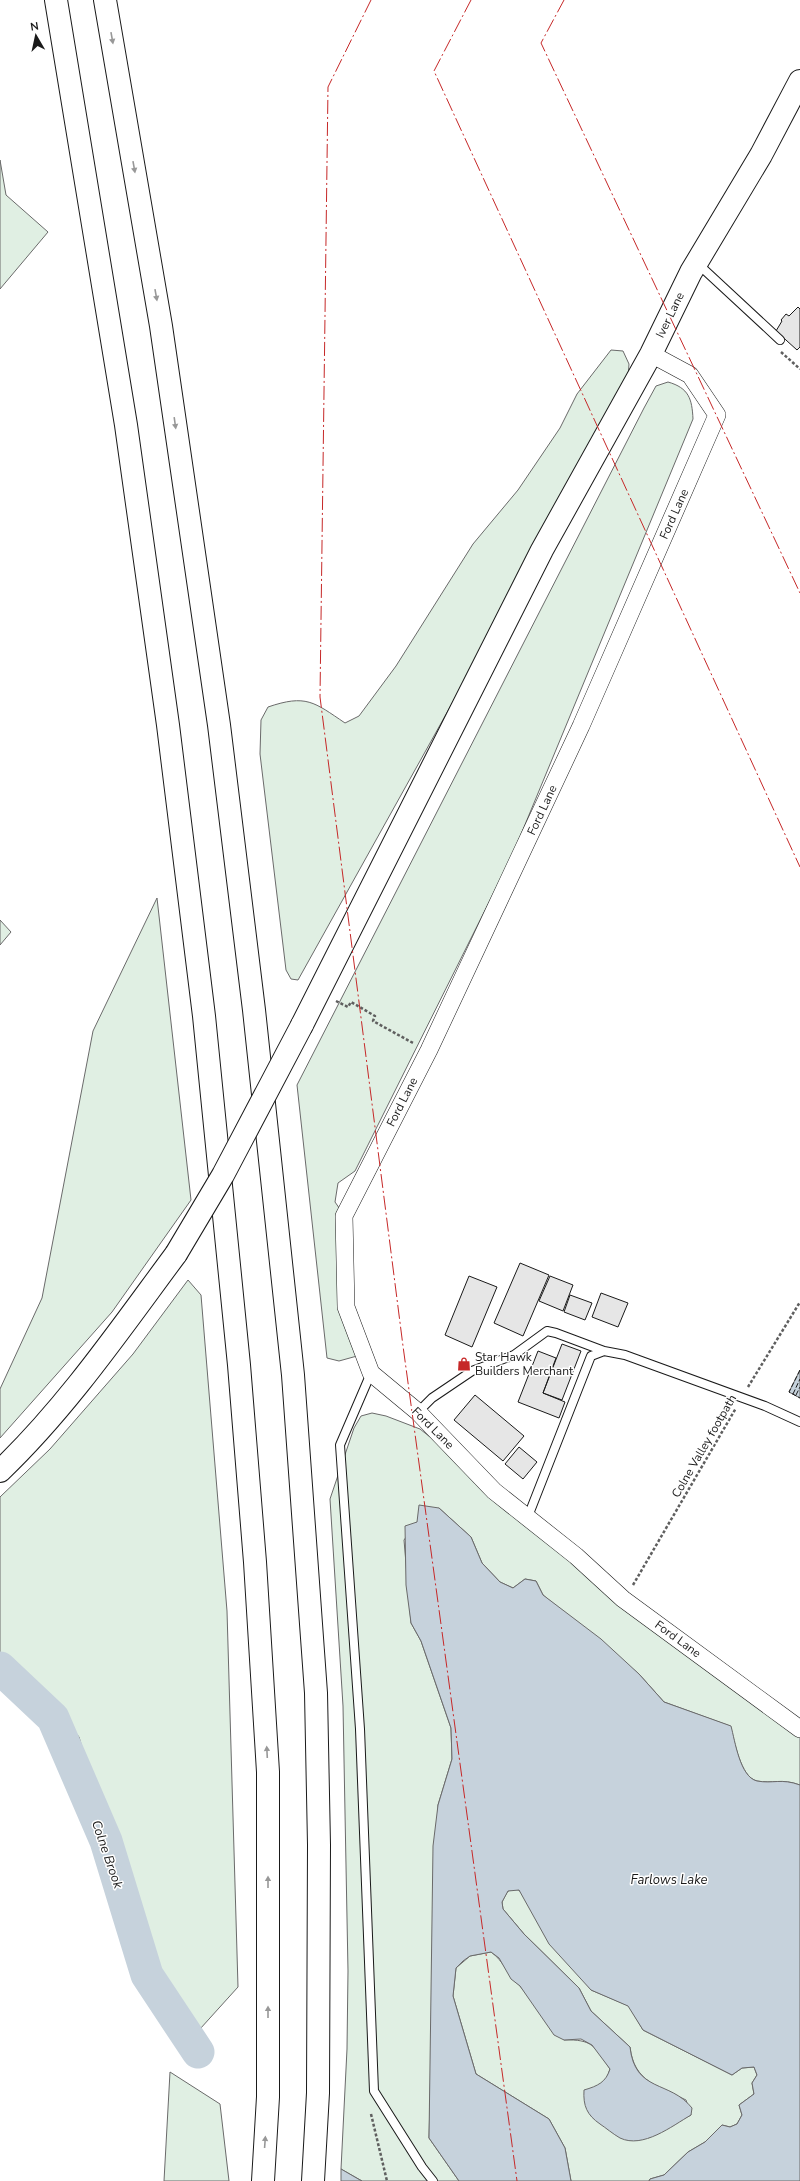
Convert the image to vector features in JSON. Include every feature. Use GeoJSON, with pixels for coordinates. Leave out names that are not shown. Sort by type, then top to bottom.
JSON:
{"type":"FeatureCollection","features":[{"type":"Feature","properties":{"kind":"main road"},"geometry":{"type":"LineString","coordinates":[[56,0],[126,425],[168,725],[204,1016],[239,1365],[255,1562],[268,1772],[268,2097],[263,2181]]}},
{"type":"Feature","properties":{"kind":"main road"},"geometry":{"type":"LineString","coordinates":[[105,0],[161,326],[219,725],[254,1010],[293,1375],[316,1693],[319,1845],[318,2093],[313,2181]]}},
{"type":"Feature","properties":{"kind":"main road","name":"Iver Lane"},"geometry":{"type":"LineString","coordinates":[[0,1471],[14,1457],[85,1375],[176,1254],[223,1175],[302,1026],[542,550],[651,354],[696,263],[761,155],[800,81]]}},
{"type":"Feature","properties":{"kind":"street","name":"Ford Lane"},"geometry":{"type":"LineString","coordinates":[[651,354],[690,375],[717,414],[581,726],[428,1050],[344,1216],[346,1306],[371,1373],[418,1412],[494,1491],[527,1519],[576,1556],[623,1599],[800,1730]]}},
{"type":"Feature","properties":{"kind":"lane"},"geometry":{"type":"LineString","coordinates":[[696,263],[707,271],[780,340]]}},
{"type":"Feature","properties":{"kind":"lane"},"geometry":{"type":"LineString","coordinates":[[418,1412],[432,1398],[472,1371],[514,1355],[548,1331],[604,1351],[625,1355],[742,1398],[800,1422]]}},
{"type":"Feature","properties":{"kind":"lane"},"geometry":{"type":"LineString","coordinates":[[527,1519],[591,1356],[604,1351]]}},
{"type":"Feature","properties":{"kind":"lane"},"geometry":{"type":"LineString","coordinates":[[371,1373],[340,1446],[360,1729],[374,2091],[422,2167],[433,2181]]}},
{"type":"Feature","properties":{"kind":"path"},"geometry":{"type":"LineString","coordinates":[[319,992],[348,1007],[351,1002],[375,1016],[373,1021],[428,1050]]}},
{"type":"Feature","properties":{"kind":"path","name":"Colne Valley footpath"},"geometry":{"type":"LineString","coordinates":[[623,1599],[800,1302]]}},
{"type":"Feature","properties":{"kind":"path"},"geometry":{"type":"LineString","coordinates":[[374,2091],[369,2108],[374,2121],[387,2181]]}},
{"type":"Feature","properties":{"kind":"green space"},"geometry":{"type":"Polygon","coordinates":[[[0,160],[6,195],[48,232],[0,289],[0,160]]]}},
{"type":"Feature","properties":{"kind":"green space"},"geometry":{"type":"Polygon","coordinates":[[[611,350],[623,351],[629,364],[628,378],[503,612],[298,980],[291,979],[286,970],[260,754],[261,720],[268,707],[292,701],[309,702],[317,705],[345,723],[359,716],[396,666],[473,544],[518,490],[560,428],[577,394],[611,350]]]}},
{"type":"Feature","properties":{"kind":"green space"},"geometry":{"type":"Polygon","coordinates":[[[668,382],[675,384],[688,395],[692,406],[693,419],[512,856],[355,1171],[338,1183],[335,1202],[344,1215],[357,1356],[339,1361],[327,1358],[297,1085],[644,408],[656,386],[668,382]]]}},
{"type":"Feature","properties":{"kind":"green space"},"geometry":{"type":"Polygon","coordinates":[[[157,898],[191,1200],[112,1312],[0,1438],[0,1389],[42,1298],[93,1031],[157,898]]]}},
{"type":"Feature","properties":{"kind":"green space"},"geometry":{"type":"Polygon","coordinates":[[[0,920],[11,932],[0,945],[0,920]]]}},
{"type":"Feature","properties":{"kind":"green space"},"geometry":{"type":"Polygon","coordinates":[[[188,1280],[201,1295],[227,1611],[238,1987],[200,2029],[168,2001],[120,1877],[79,1737],[27,1673],[0,1656],[0,1497],[50,1449],[133,1354],[188,1280]]]}},
{"type":"Feature","properties":{"kind":"green space"},"geometry":{"type":"Polygon","coordinates":[[[372,1413],[386,1416],[420,1429],[800,1732],[800,1785],[782,1781],[757,1781],[751,1778],[742,1766],[730,1726],[664,1702],[639,1674],[543,1595],[536,1581],[525,1579],[513,1588],[500,1582],[482,1563],[471,1537],[439,1508],[417,1522],[404,1540],[411,1623],[421,1641],[451,1728],[452,1759],[438,1805],[429,2138],[459,2181],[362,2181],[341,2169],[347,2049],[348,1971],[343,1706],[330,1499],[354,1428],[361,1416],[372,1413]]]}},
{"type":"Feature","properties":{"kind":"green space"},"geometry":{"type":"Polygon","coordinates":[[[513,1889],[519,1890],[591,1990],[629,2006],[643,2030],[732,2075],[742,2068],[754,2067],[757,2075],[752,2083],[754,2094],[739,2105],[742,2115],[737,2124],[730,2127],[722,2125],[705,2142],[688,2152],[664,2175],[650,2179],[649,2181],[571,2181],[565,2148],[549,2119],[476,2074],[453,1996],[456,1968],[470,1956],[491,1952],[564,2040],[581,2041],[596,2049],[610,2069],[606,2080],[596,2087],[648,2138],[691,2115],[686,2100],[657,2086],[642,2075],[636,2068],[632,2059],[630,2047],[591,2011],[579,1988],[524,1934],[503,1909],[502,1902],[505,1896],[508,1891],[513,1889]]]}},
{"type":"Feature","properties":{"kind":"green space"},"geometry":{"type":"Polygon","coordinates":[[[170,2072],[220,2104],[229,2181],[164,2181],[170,2072]]]}},
{"type":"Feature","properties":{"kind":"water"},"geometry":{"type":"Polygon","coordinates":[[[800,1370],[800,1398],[789,1392],[800,1370]]]}},
{"type":"Feature","properties":{"kind":"water","name":"Farlows Lake"},"geometry":{"type":"Polygon","coordinates":[[[419,1505],[439,1508],[471,1537],[482,1563],[500,1582],[513,1588],[525,1579],[536,1581],[543,1595],[601,1639],[639,1674],[664,1702],[731,1726],[742,1766],[751,1778],[757,1781],[782,1781],[800,1785],[800,2181],[649,2181],[650,2179],[664,2175],[688,2152],[705,2142],[722,2125],[730,2127],[737,2124],[742,2115],[739,2105],[754,2094],[752,2083],[757,2075],[754,2067],[742,2068],[732,2075],[643,2030],[628,2006],[591,1990],[549,1944],[519,1890],[508,1891],[502,1902],[503,1909],[524,1934],[579,1988],[591,2011],[630,2047],[633,2062],[639,2072],[646,2079],[683,2099],[692,2108],[691,2115],[657,2135],[638,2141],[629,2141],[620,2138],[596,2121],[589,2114],[585,2105],[584,2090],[601,2083],[610,2069],[592,2045],[581,2039],[564,2040],[554,2035],[520,1986],[511,1979],[499,1958],[491,1952],[470,1956],[456,1968],[453,1996],[476,2074],[549,2119],[565,2148],[571,2181],[459,2181],[429,2138],[433,1846],[438,1805],[452,1759],[451,1728],[421,1641],[411,1623],[406,1585],[405,1526],[417,1522],[419,1505]]]}},
{"type":"Feature","properties":{"kind":"water"},"geometry":{"type":"Polygon","coordinates":[[[341,2169],[360,2180],[362,2181],[341,2181],[341,2169]]]}},
{"type":"Feature","properties":{"kind":"building"},"geometry":{"type":"Polygon","coordinates":[[[798,307],[800,309],[800,347],[797,350],[776,331],[782,321],[781,320],[786,314],[789,316],[798,307]]]}},
{"type":"Feature","properties":{"kind":"building"},"geometry":{"type":"Polygon","coordinates":[[[520,1263],[549,1275],[523,1336],[494,1323],[520,1263]]]}},
{"type":"Feature","properties":{"kind":"building"},"geometry":{"type":"Polygon","coordinates":[[[469,1276],[497,1287],[472,1347],[445,1335],[469,1276]]]}},
{"type":"Feature","properties":{"kind":"building"},"geometry":{"type":"Polygon","coordinates":[[[550,1276],[573,1285],[563,1311],[539,1301],[550,1276]]]}},
{"type":"Feature","properties":{"kind":"building"},"geometry":{"type":"Polygon","coordinates":[[[601,1293],[628,1303],[618,1327],[592,1317],[601,1293]]]}},
{"type":"Feature","properties":{"kind":"building"},"geometry":{"type":"Polygon","coordinates":[[[570,1295],[592,1303],[585,1320],[564,1312],[570,1295]]]}},
{"type":"Feature","properties":{"kind":"building"},"geometry":{"type":"Polygon","coordinates":[[[562,1344],[581,1351],[562,1400],[543,1393],[562,1344]]]}},
{"type":"Feature","properties":{"kind":"building"},"geometry":{"type":"Polygon","coordinates":[[[538,1351],[556,1358],[543,1393],[565,1402],[559,1418],[518,1402],[538,1351]]]}},
{"type":"Feature","properties":{"kind":"building"},"geometry":{"type":"Polygon","coordinates":[[[475,1395],[524,1436],[503,1461],[454,1420],[475,1395]]]}},
{"type":"Feature","properties":{"kind":"building"},"geometry":{"type":"Polygon","coordinates":[[[519,1447],[537,1462],[523,1479],[505,1464],[519,1447]]]}},
{"type":"Feature","properties":{"kind":"waterway","name":"Colne Brook"},"geometry":{"type":"LineString","coordinates":[[0,1668],[53,1718],[106,1841],[147,1975],[198,2052]]}},
{"type":"Feature","properties":{"kind":"fence"},"geometry":{"type":"LineString","coordinates":[[800,1370],[789,1392],[800,1398]]}},
{"type":"Feature","properties":{"kind":"fence"},"geometry":{"type":"LineString","coordinates":[[793,1394],[800,1379]]}},
{"type":"Feature","properties":{"kind":"fence"},"geometry":{"type":"LineString","coordinates":[[796,1395],[800,1387]]}},
{"type":"Feature","properties":{"kind":"power"},"geometry":{"type":"LineString","coordinates":[[371,0],[328,87],[320,697],[403,1346],[517,2181]]}},
{"type":"Feature","properties":{"kind":"power"},"geometry":{"type":"LineString","coordinates":[[471,0],[434,71],[800,867]]}},
{"type":"Feature","properties":{"kind":"power"},"geometry":{"type":"LineString","coordinates":[[564,0],[541,43],[800,593]]}},
{"type":"Feature","properties":{"kind":"place","name":"Star Hawk Builders Merchant"},"geometry":{"type":"Point","coordinates":[464,1364]}}]}
